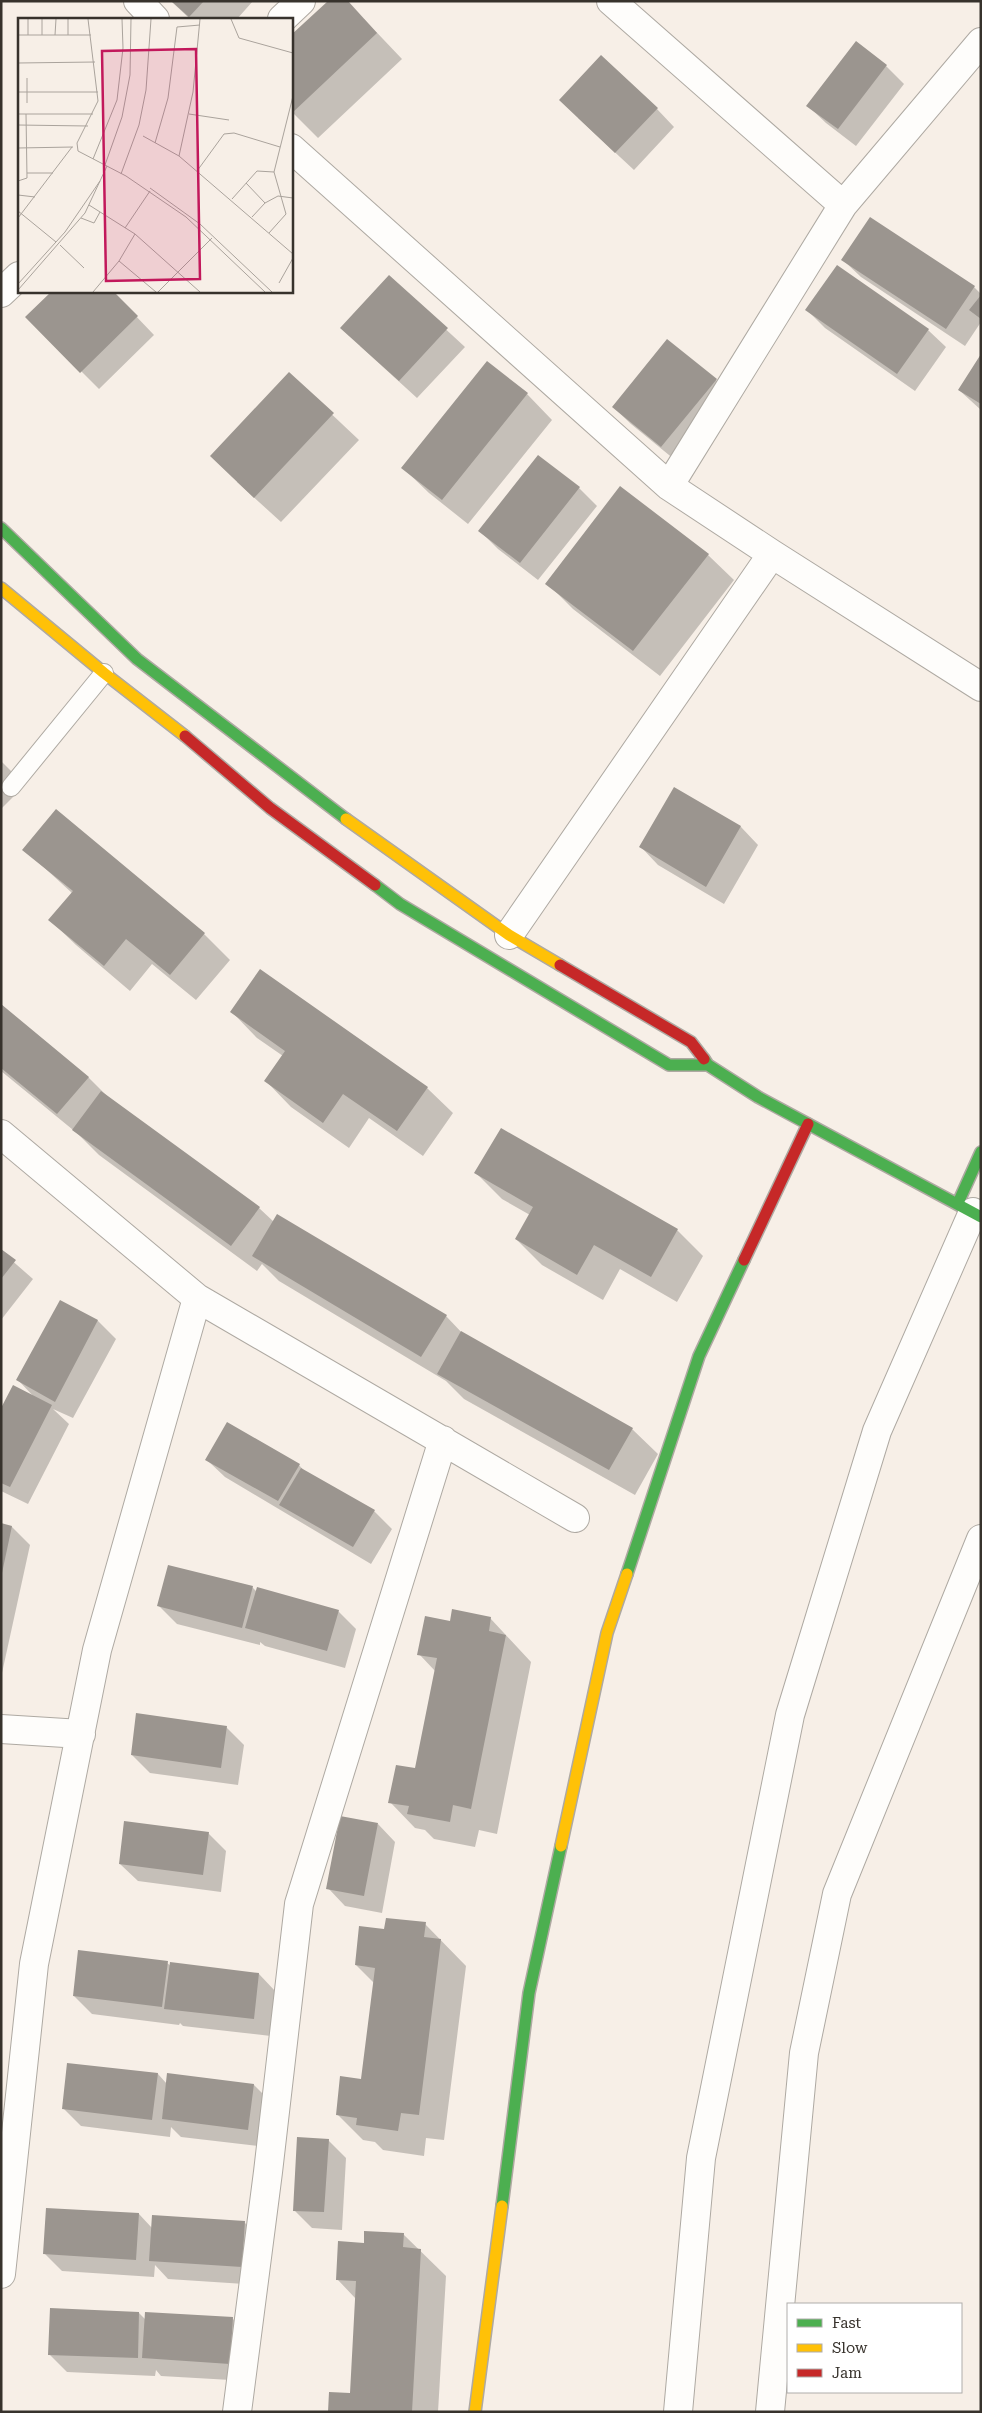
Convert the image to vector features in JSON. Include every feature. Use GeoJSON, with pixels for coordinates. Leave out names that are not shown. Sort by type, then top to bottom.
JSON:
{"type":"FeatureCollection","features":[{"type":"Feature","properties":{"kind":"street"},"geometry":{"type":"LineString","coordinates":[[138,1],[154,18]]}},
{"type":"Feature","properties":{"kind":"street"},"geometry":{"type":"LineString","coordinates":[[283,18],[301,1]]}},
{"type":"Feature","properties":{"kind":"street"},"geometry":{"type":"LineString","coordinates":[[611,1],[843,205]]}},
{"type":"Feature","properties":{"kind":"street"},"geometry":{"type":"LineString","coordinates":[[669,486],[843,205],[981,42]]}},
{"type":"Feature","properties":{"kind":"street"},"geometry":{"type":"LineString","coordinates":[[292,149],[669,486],[981,687]]}},
{"type":"Feature","properties":{"kind":"street"},"geometry":{"type":"LineString","coordinates":[[1,293],[18,277]]}},
{"type":"Feature","properties":{"kind":"street"},"geometry":{"type":"LineString","coordinates":[[1,528],[137,659],[340,815],[509,935],[551,977],[669,1065],[708,1065]]}},
{"type":"Feature","properties":{"kind":"street"},"geometry":{"type":"LineString","coordinates":[[509,935],[772,554]]}},
{"type":"Feature","properties":{"kind":"street"},"geometry":{"type":"LineString","coordinates":[[1,588],[104,673],[168,721],[270,808],[400,904],[691,1042],[708,1065],[758,1097],[971,1211]]}},
{"type":"Feature","properties":{"kind":"street"},"geometry":{"type":"LineString","coordinates":[[476,2412],[529,1993],[607,1633],[699,1356],[808,1124]]}},
{"type":"Feature","properties":{"kind":"street"},"geometry":{"type":"LineString","coordinates":[[4,1142],[197,1298],[575,1518]]}},
{"type":"Feature","properties":{"kind":"street"},"geometry":{"type":"LineString","coordinates":[[678,2412],[701,2158],[790,1715],[877,1431],[971,1211],[981,1152]]}},
{"type":"Feature","properties":{"kind":"street"},"geometry":{"type":"LineString","coordinates":[[1,2274],[34,1964],[80,1734],[97,1650],[197,1298]]}},
{"type":"Feature","properties":{"kind":"street"},"geometry":{"type":"LineString","coordinates":[[237,2412],[268,2172],[299,1904],[443,1440]]}},
{"type":"Feature","properties":{"kind":"street"},"geometry":{"type":"LineString","coordinates":[[770,2412],[804,2053],[837,1894],[981,1539]]}},
{"type":"Feature","properties":{"kind":"street"},"geometry":{"type":"LineString","coordinates":[[1,1729],[80,1734]]}},
{"type":"Feature","properties":{"kind":"lane"},"geometry":{"type":"LineString","coordinates":[[11,787],[104,673]]}},
{"type":"Feature","properties":{"kind":"building"},"geometry":{"type":"Polygon","coordinates":[[[171,1],[204,1],[189,17],[171,1]]]}},
{"type":"Feature","properties":{"kind":"building"},"geometry":{"type":"Polygon","coordinates":[[[328,1],[348,1],[377,33],[292,113],[292,34],[328,1]]]}},
{"type":"Feature","properties":{"kind":"building"},"geometry":{"type":"Polygon","coordinates":[[[856,41],[887,65],[838,129],[806,106],[856,41]]]}},
{"type":"Feature","properties":{"kind":"building"},"geometry":{"type":"Polygon","coordinates":[[[601,55],[658,108],[615,153],[559,100],[601,55]]]}},
{"type":"Feature","properties":{"kind":"building"},"geometry":{"type":"Polygon","coordinates":[[[870,217],[975,286],[946,329],[841,260],[870,217]]]}},
{"type":"Feature","properties":{"kind":"building"},"geometry":{"type":"Polygon","coordinates":[[[837,265],[929,329],[897,374],[805,310],[837,265]]]}},
{"type":"Feature","properties":{"kind":"building"},"geometry":{"type":"Polygon","coordinates":[[[389,275],[448,328],[399,381],[340,328],[389,275]]]}},
{"type":"Feature","properties":{"kind":"building"},"geometry":{"type":"Polygon","coordinates":[[[51,292],[114,292],[138,316],[80,373],[25,317],[51,292]]]}},
{"type":"Feature","properties":{"kind":"building"},"geometry":{"type":"Polygon","coordinates":[[[981,295],[981,319],[969,310],[981,295]]]}},
{"type":"Feature","properties":{"kind":"building"},"geometry":{"type":"Polygon","coordinates":[[[667,339],[717,379],[661,447],[612,407],[667,339]]]}},
{"type":"Feature","properties":{"kind":"building"},"geometry":{"type":"Polygon","coordinates":[[[981,354],[981,404],[958,390],[981,354]]]}},
{"type":"Feature","properties":{"kind":"building"},"geometry":{"type":"Polygon","coordinates":[[[487,361],[528,393],[442,500],[401,468],[487,361]]]}},
{"type":"Feature","properties":{"kind":"building"},"geometry":{"type":"Polygon","coordinates":[[[289,372],[334,413],[254,498],[210,456],[289,372]]]}},
{"type":"Feature","properties":{"kind":"building"},"geometry":{"type":"Polygon","coordinates":[[[538,455],[580,487],[520,563],[478,531],[538,455]]]}},
{"type":"Feature","properties":{"kind":"building"},"geometry":{"type":"Polygon","coordinates":[[[620,486],[709,554],[633,651],[545,584],[620,486]]]}},
{"type":"Feature","properties":{"kind":"building"},"geometry":{"type":"Polygon","coordinates":[[[674,787],[741,826],[706,887],[639,847],[674,787]]]}},
{"type":"Feature","properties":{"kind":"building"},"geometry":{"type":"Polygon","coordinates":[[[56,809],[205,933],[170,975],[126,939],[104,966],[48,920],[73,891],[22,850],[56,809]]]}},
{"type":"Feature","properties":{"kind":"building"},"geometry":{"type":"Polygon","coordinates":[[[260,969],[428,1087],[397,1131],[343,1094],[323,1123],[264,1081],[285,1051],[230,1012],[260,969]]]}},
{"type":"Feature","properties":{"kind":"building"},"geometry":{"type":"Polygon","coordinates":[[[1,1004],[89,1077],[57,1114],[1,1068],[1,1004]]]}},
{"type":"Feature","properties":{"kind":"building"},"geometry":{"type":"Polygon","coordinates":[[[101,1091],[260,1207],[231,1246],[72,1130],[101,1091]]]}},
{"type":"Feature","properties":{"kind":"building"},"geometry":{"type":"Polygon","coordinates":[[[501,1128],[678,1229],[651,1277],[594,1245],[577,1275],[515,1239],[533,1207],[474,1173],[501,1128]]]}},
{"type":"Feature","properties":{"kind":"building"},"geometry":{"type":"Polygon","coordinates":[[[277,1214],[447,1315],[421,1357],[252,1256],[277,1214]]]}},
{"type":"Feature","properties":{"kind":"building"},"geometry":{"type":"Polygon","coordinates":[[[1,1249],[16,1260],[1,1279],[1,1249]]]}},
{"type":"Feature","properties":{"kind":"building"},"geometry":{"type":"Polygon","coordinates":[[[60,1300],[98,1320],[55,1402],[16,1380],[60,1300]]]}},
{"type":"Feature","properties":{"kind":"building"},"geometry":{"type":"Polygon","coordinates":[[[461,1331],[633,1428],[609,1470],[437,1374],[461,1331]]]}},
{"type":"Feature","properties":{"kind":"building"},"geometry":{"type":"Polygon","coordinates":[[[13,1385],[52,1405],[10,1487],[1,1483],[1,1408],[13,1385]]]}},
{"type":"Feature","properties":{"kind":"building"},"geometry":{"type":"Polygon","coordinates":[[[227,1422],[300,1464],[278,1501],[205,1460],[227,1422]]]}},
{"type":"Feature","properties":{"kind":"building"},"geometry":{"type":"Polygon","coordinates":[[[301,1468],[375,1510],[353,1547],[279,1505],[301,1468]]]}},
{"type":"Feature","properties":{"kind":"building"},"geometry":{"type":"Polygon","coordinates":[[[1,1523],[12,1526],[2,1573],[1,1573],[1,1523]]]}},
{"type":"Feature","properties":{"kind":"building"},"geometry":{"type":"Polygon","coordinates":[[[168,1565],[253,1586],[242,1628],[157,1606],[168,1565]]]}},
{"type":"Feature","properties":{"kind":"building"},"geometry":{"type":"Polygon","coordinates":[[[257,1587],[339,1610],[327,1651],[245,1628],[257,1587]]]}},
{"type":"Feature","properties":{"kind":"building"},"geometry":{"type":"Polygon","coordinates":[[[452,1609],[491,1617],[489,1631],[506,1635],[471,1809],[453,1805],[450,1822],[407,1814],[409,1806],[388,1803],[396,1765],[415,1768],[437,1658],[417,1655],[425,1616],[450,1621],[452,1609]]]}},
{"type":"Feature","properties":{"kind":"building"},"geometry":{"type":"Polygon","coordinates":[[[136,1713],[227,1726],[221,1768],[131,1755],[136,1713]]]}},
{"type":"Feature","properties":{"kind":"building"},"geometry":{"type":"Polygon","coordinates":[[[340,1816],[378,1823],[364,1896],[326,1889],[340,1816]]]}},
{"type":"Feature","properties":{"kind":"building"},"geometry":{"type":"Polygon","coordinates":[[[124,1821],[209,1832],[203,1875],[119,1864],[124,1821]]]}},
{"type":"Feature","properties":{"kind":"building"},"geometry":{"type":"Polygon","coordinates":[[[386,1918],[426,1922],[424,1937],[441,1939],[419,2115],[401,2113],[398,2131],[356,2125],[357,2118],[336,2115],[340,2076],[361,2079],[375,1968],[355,1965],[359,1926],[384,1929],[386,1918]]]}},
{"type":"Feature","properties":{"kind":"building"},"geometry":{"type":"Polygon","coordinates":[[[78,1950],[168,1961],[162,2007],[73,1996],[78,1950]]]}},
{"type":"Feature","properties":{"kind":"building"},"geometry":{"type":"Polygon","coordinates":[[[170,1962],[259,1973],[254,2019],[164,2009],[170,1962]]]}},
{"type":"Feature","properties":{"kind":"building"},"geometry":{"type":"Polygon","coordinates":[[[67,2063],[158,2073],[152,2120],[62,2109],[67,2063]]]}},
{"type":"Feature","properties":{"kind":"building"},"geometry":{"type":"Polygon","coordinates":[[[167,2073],[254,2084],[248,2130],[162,2119],[167,2073]]]}},
{"type":"Feature","properties":{"kind":"building"},"geometry":{"type":"Polygon","coordinates":[[[297,2137],[329,2139],[324,2212],[293,2211],[297,2137]]]}},
{"type":"Feature","properties":{"kind":"building"},"geometry":{"type":"Polygon","coordinates":[[[46,2208],[139,2213],[136,2260],[43,2254],[46,2208]]]}},
{"type":"Feature","properties":{"kind":"building"},"geometry":{"type":"Polygon","coordinates":[[[152,2215],[245,2221],[242,2267],[149,2261],[152,2215]]]}},
{"type":"Feature","properties":{"kind":"building"},"geometry":{"type":"Polygon","coordinates":[[[364,2231],[404,2233],[403,2247],[421,2249],[412,2412],[328,2412],[329,2392],[350,2393],[356,2281],[336,2280],[338,2241],[364,2243],[364,2231]]]}},
{"type":"Feature","properties":{"kind":"building"},"geometry":{"type":"Polygon","coordinates":[[[50,2308],[139,2312],[138,2358],[48,2355],[50,2308]]]}},
{"type":"Feature","properties":{"kind":"building"},"geometry":{"type":"Polygon","coordinates":[[[145,2312],[233,2317],[230,2364],[142,2358],[145,2312]]]}},
{"type":"Feature","properties":{"kind":"traffic: fast"},"geometry":{"type":"LineString","coordinates":[[1,528],[137,659],[346,819]]}},
{"type":"Feature","properties":{"kind":"traffic: fast"},"geometry":{"type":"LineString","coordinates":[[375,885],[400,904],[669,1065],[708,1065]]}},
{"type":"Feature","properties":{"kind":"traffic: fast"},"geometry":{"type":"LineString","coordinates":[[704,1059],[708,1065],[758,1097],[981,1217]]}},
{"type":"Feature","properties":{"kind":"traffic: fast"},"geometry":{"type":"LineString","coordinates":[[958,1203],[981,1152]]}},
{"type":"Feature","properties":{"kind":"traffic: fast"},"geometry":{"type":"LineString","coordinates":[[627,1574],[699,1356],[744,1260]]}},
{"type":"Feature","properties":{"kind":"traffic: fast"},"geometry":{"type":"LineString","coordinates":[[502,2206],[529,1993],[561,1846]]}},
{"type":"Feature","properties":{"kind":"traffic: slow"},"geometry":{"type":"LineString","coordinates":[[1,588],[104,673],[185,736]]}},
{"type":"Feature","properties":{"kind":"traffic: slow"},"geometry":{"type":"LineString","coordinates":[[346,819],[509,935],[560,965]]}},
{"type":"Feature","properties":{"kind":"traffic: slow"},"geometry":{"type":"LineString","coordinates":[[561,1846],[607,1633],[627,1574]]}},
{"type":"Feature","properties":{"kind":"traffic: slow"},"geometry":{"type":"LineString","coordinates":[[475,2412],[502,2206]]}},
{"type":"Feature","properties":{"kind":"traffic: jam"},"geometry":{"type":"LineString","coordinates":[[185,736],[270,808],[375,885]]}},
{"type":"Feature","properties":{"kind":"traffic: jam"},"geometry":{"type":"LineString","coordinates":[[560,965],[691,1042],[704,1059]]}},
{"type":"Feature","properties":{"kind":"traffic: jam"},"geometry":{"type":"LineString","coordinates":[[744,1260],[808,1124]]}}]}
